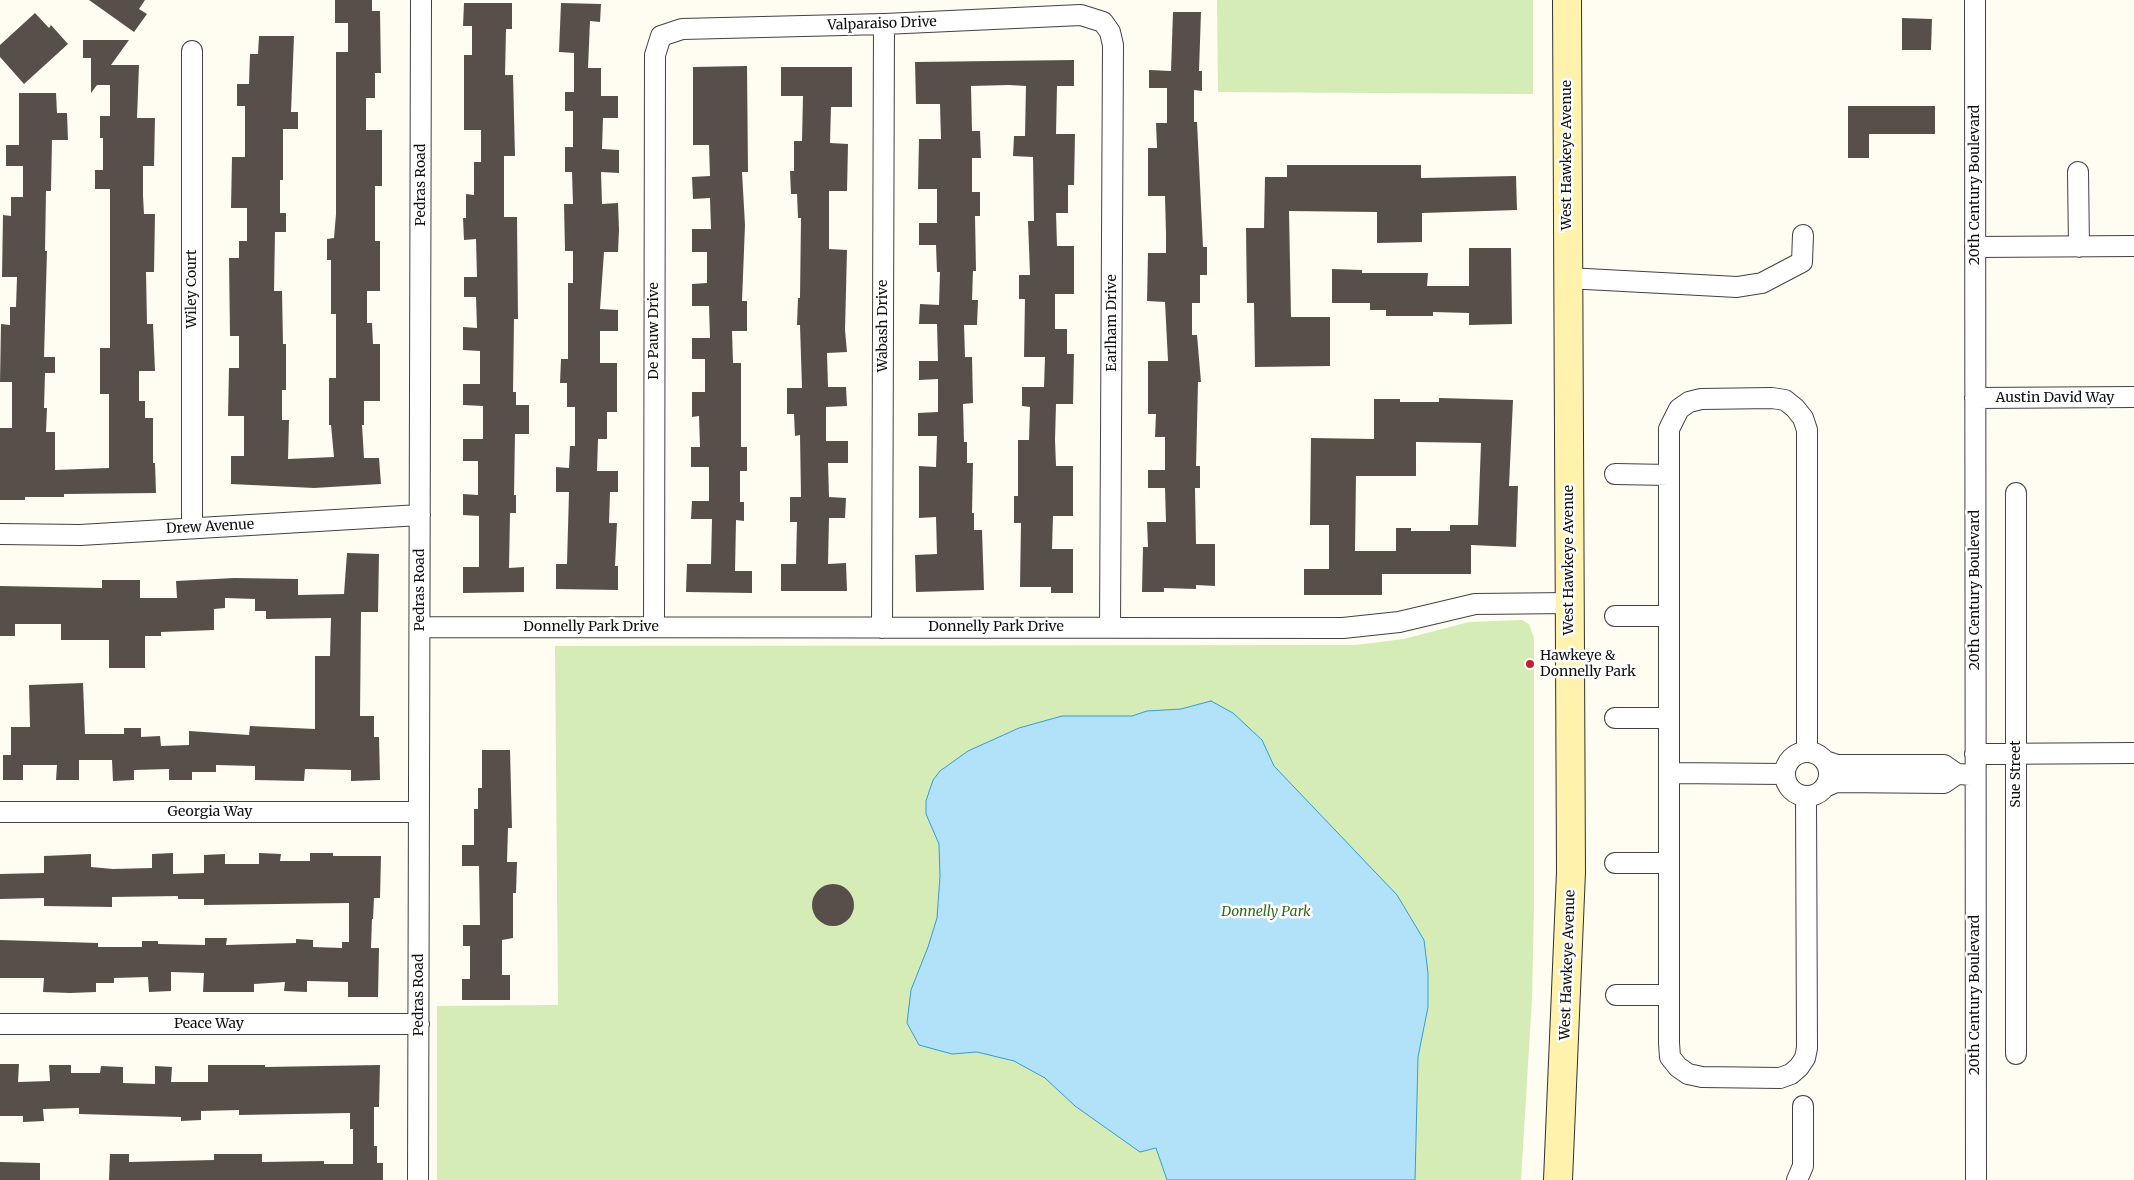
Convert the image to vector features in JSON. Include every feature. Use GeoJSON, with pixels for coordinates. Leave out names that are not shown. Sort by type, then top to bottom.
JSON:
{"type":"FeatureCollection","features":[{"type":"Feature","properties":{"kind":"street","name":"Pedras Road"},"geometry":{"type":"LineString","coordinates":[[418,1180],[421,0]]}},
{"type":"Feature","properties":{"kind":"street","name":"West Hawkeye Avenue"},"geometry":{"type":"LineString","coordinates":[[1562,1179],[1570,872],[1567,0]]}},
{"type":"Feature","properties":{"kind":"street","name":"20th Century Boulevard"},"geometry":{"type":"LineString","coordinates":[[1975,0],[1975,754],[1966,774],[1976,1180]]}},
{"type":"Feature","properties":{"kind":"street","name":"Valparaiso Drive"},"geometry":{"type":"LineString","coordinates":[[661,36],[682,29],[884,24],[1081,15],[1103,22]]}},
{"type":"Feature","properties":{"kind":"street","name":"Earlham Drive"},"geometry":{"type":"LineString","coordinates":[[1103,22],[1110,32],[1113,45],[1110,627]]}},
{"type":"Feature","properties":{"kind":"street","name":"Wabash Drive"},"geometry":{"type":"LineString","coordinates":[[882,628],[884,24]]}},
{"type":"Feature","properties":{"kind":"street","name":"De Pauw Drive"},"geometry":{"type":"LineString","coordinates":[[654,627],[654,64],[656,44],[661,36]]}},
{"type":"Feature","properties":{"kind":"street","name":"Wiley Court"},"geometry":{"type":"LineString","coordinates":[[192,51],[192,528]]}},
{"type":"Feature","properties":{"kind":"street"},"geometry":{"type":"LineString","coordinates":[[2078,172],[2079,247]]}},
{"type":"Feature","properties":{"kind":"street"},"geometry":{"type":"LineString","coordinates":[[1567,278],[1736,287],[1762,283],[1802,262],[1803,235]]}},
{"type":"Feature","properties":{"kind":"street"},"geometry":{"type":"LineString","coordinates":[[1975,247],[2134,246]]}},
{"type":"Feature","properties":{"kind":"street","name":"Austin David Way"},"geometry":{"type":"LineString","coordinates":[[1975,398],[2134,397]]}},
{"type":"Feature","properties":{"kind":"street"},"geometry":{"type":"LineString","coordinates":[[1806,796],[1807,1048],[1799,1067],[1791,1074],[1780,1078],[1702,1077],[1688,1074],[1678,1067],[1670,1056],[1669,429],[1679,409],[1689,402],[1701,399],[1772,398],[1784,400],[1796,408],[1803,418],[1807,430],[1807,752]]}},
{"type":"Feature","properties":{"kind":"street"},"geometry":{"type":"LineString","coordinates":[[1615,474],[1669,475]]}},
{"type":"Feature","properties":{"kind":"street","name":"Sue Street"},"geometry":{"type":"LineString","coordinates":[[2016,493],[2016,1054]]}},
{"type":"Feature","properties":{"kind":"street","name":"Drew Avenue"},"geometry":{"type":"LineString","coordinates":[[0,534],[80,535],[420,515]]}},
{"type":"Feature","properties":{"kind":"street","name":"Donnelly Park Drive"},"geometry":{"type":"LineString","coordinates":[[420,627],[1343,628],[1399,622],[1475,604],[1569,603]]}},
{"type":"Feature","properties":{"kind":"street"},"geometry":{"type":"LineString","coordinates":[[1615,616],[1669,616]]}},
{"type":"Feature","properties":{"kind":"street"},"geometry":{"type":"LineString","coordinates":[[1615,718],[1669,718]]}},
{"type":"Feature","properties":{"kind":"street"},"geometry":{"type":"LineString","coordinates":[[1807,752],[1814,753],[1825,761],[1837,764],[1944,765],[1966,774],[1944,782],[1836,782],[1825,787],[1820,792],[1806,796],[1794,792],[1786,780],[1785,774],[1786,767],[1794,756],[1807,752]]}},
{"type":"Feature","properties":{"kind":"street"},"geometry":{"type":"LineString","coordinates":[[1975,754],[2134,753]]}},
{"type":"Feature","properties":{"kind":"street"},"geometry":{"type":"LineString","coordinates":[[1825,761],[1829,774],[1825,787]]}},
{"type":"Feature","properties":{"kind":"street"},"geometry":{"type":"LineString","coordinates":[[1669,773],[1785,774]]}},
{"type":"Feature","properties":{"kind":"street","name":"Georgia Way"},"geometry":{"type":"LineString","coordinates":[[0,812],[419,812]]}},
{"type":"Feature","properties":{"kind":"street"},"geometry":{"type":"LineString","coordinates":[[1615,863],[1669,863]]}},
{"type":"Feature","properties":{"kind":"street"},"geometry":{"type":"LineString","coordinates":[[1616,995],[1669,995]]}},
{"type":"Feature","properties":{"kind":"street","name":"Peace Way"},"geometry":{"type":"LineString","coordinates":[[0,1024],[419,1024]]}},
{"type":"Feature","properties":{"kind":"street"},"geometry":{"type":"LineString","coordinates":[[1797,1180],[1803,1166],[1803,1106]]}},
{"type":"Feature","properties":{"kind":"green space"},"geometry":{"type":"Polygon","coordinates":[[[1217,0],[1533,0],[1533,94],[1218,92],[1217,0]]]}},
{"type":"Feature","properties":{"kind":"green space","name":"Donnelly Park"},"geometry":{"type":"Polygon","coordinates":[[[1522,620],[1529,624],[1534,638],[1534,905],[1532,999],[1521,1180],[437,1180],[437,1006],[558,1005],[555,646],[1355,645],[1404,639],[1469,622],[1522,620]]]}},
{"type":"Feature","properties":{"kind":"water"},"geometry":{"type":"Polygon","coordinates":[[[1211,701],[1233,713],[1262,740],[1274,766],[1397,895],[1424,940],[1428,973],[1428,1007],[1418,1057],[1415,1180],[1167,1180],[1156,1148],[1140,1152],[1075,1106],[1045,1078],[1014,1061],[977,1052],[952,1054],[919,1045],[907,1023],[911,990],[937,918],[940,876],[939,844],[926,814],[926,801],[933,780],[940,771],[968,751],[1019,728],[1062,716],[1132,716],[1147,711],[1181,709],[1211,701]]]}},
{"type":"Feature","properties":{"kind":"building"},"geometry":{"type":"Polygon","coordinates":[[[89,0],[145,0],[139,9],[147,14],[134,32],[89,0]]]}},
{"type":"Feature","properties":{"kind":"building"},"geometry":{"type":"Polygon","coordinates":[[[335,0],[372,0],[372,11],[380,11],[381,73],[375,73],[375,98],[366,98],[366,130],[382,130],[382,186],[375,186],[375,241],[380,241],[380,291],[367,291],[367,323],[372,323],[373,344],[380,344],[380,401],[364,401],[364,425],[362,425],[364,458],[379,458],[381,484],[314,488],[231,484],[231,456],[244,456],[244,416],[228,416],[229,368],[239,368],[239,336],[230,336],[229,258],[239,258],[239,241],[247,241],[247,208],[231,208],[232,157],[245,157],[245,106],[237,106],[237,84],[249,84],[250,54],[258,54],[259,36],[294,36],[291,112],[298,112],[298,129],[283,129],[283,180],[280,180],[280,213],[286,213],[286,232],[275,232],[274,291],[282,291],[283,344],[286,344],[286,390],[282,390],[282,420],[289,420],[288,459],[334,457],[331,425],[329,425],[329,378],[336,378],[336,314],[331,314],[331,260],[327,260],[327,239],[334,238],[336,214],[336,52],[348,52],[348,23],[335,23],[335,0]]]}},
{"type":"Feature","properties":{"kind":"building"},"geometry":{"type":"Polygon","coordinates":[[[464,3],[512,3],[512,29],[506,29],[505,75],[513,75],[515,156],[504,156],[504,217],[517,217],[518,319],[514,319],[513,392],[516,392],[516,405],[529,405],[529,434],[515,434],[514,495],[516,495],[516,513],[510,513],[509,568],[524,567],[524,592],[463,593],[463,567],[479,567],[479,516],[463,515],[463,494],[478,495],[478,461],[463,461],[463,439],[483,439],[483,406],[463,405],[463,384],[480,384],[480,351],[463,350],[463,327],[477,328],[476,297],[464,297],[464,277],[477,277],[476,239],[464,240],[463,218],[466,218],[466,194],[474,195],[474,162],[481,162],[481,130],[464,130],[464,55],[472,55],[472,26],[463,26],[464,3]]]}},
{"type":"Feature","properties":{"kind":"building"},"geometry":{"type":"Polygon","coordinates":[[[561,3],[601,4],[600,22],[590,21],[588,68],[601,68],[601,96],[618,96],[618,118],[603,118],[602,149],[619,150],[619,173],[601,172],[602,204],[618,203],[618,252],[604,252],[600,309],[618,310],[618,331],[600,331],[600,363],[617,363],[617,412],[607,412],[607,439],[598,439],[597,471],[618,471],[618,492],[610,492],[609,523],[617,523],[615,566],[618,566],[618,590],[556,589],[556,564],[567,564],[569,492],[556,492],[556,467],[569,468],[570,446],[575,446],[575,407],[567,407],[567,383],[560,383],[561,359],[568,359],[568,283],[573,283],[573,251],[565,251],[564,204],[573,204],[572,172],[565,172],[565,147],[573,147],[573,111],[565,111],[565,92],[574,92],[574,53],[559,52],[561,3]]]}},
{"type":"Feature","properties":{"kind":"building"},"geometry":{"type":"Polygon","coordinates":[[[1173,12],[1201,12],[1199,71],[1202,71],[1202,91],[1194,90],[1194,122],[1197,122],[1203,247],[1207,247],[1207,275],[1200,275],[1200,303],[1192,303],[1192,335],[1197,335],[1201,382],[1198,382],[1196,466],[1200,466],[1200,488],[1195,488],[1196,544],[1215,544],[1215,586],[1196,585],[1196,589],[1164,588],[1164,592],[1142,592],[1143,547],[1148,547],[1147,522],[1166,522],[1165,488],[1148,488],[1148,470],[1165,470],[1165,437],[1155,437],[1156,414],[1148,414],[1148,361],[1168,361],[1165,302],[1147,301],[1148,253],[1166,253],[1165,196],[1148,196],[1148,148],[1157,148],[1156,123],[1167,123],[1167,88],[1149,88],[1149,70],[1171,71],[1173,12]]]}},
{"type":"Feature","properties":{"kind":"building"},"geometry":{"type":"Polygon","coordinates":[[[35,13],[49,28],[51,25],[68,44],[24,84],[0,57],[0,45],[35,13]]]}},
{"type":"Feature","properties":{"kind":"building"},"geometry":{"type":"Polygon","coordinates":[[[1902,18],[1932,19],[1931,50],[1902,50],[1902,18]]]}},
{"type":"Feature","properties":{"kind":"building"},"geometry":{"type":"Polygon","coordinates":[[[83,40],[129,40],[111,65],[139,65],[137,118],[155,118],[154,166],[143,166],[143,196],[144,214],[155,214],[154,272],[146,272],[147,324],[153,324],[155,371],[139,371],[139,401],[145,401],[145,418],[153,418],[153,463],[155,463],[156,493],[64,494],[64,497],[25,497],[25,500],[0,500],[0,428],[12,428],[12,382],[0,382],[1,324],[10,325],[10,307],[16,307],[17,277],[2,277],[3,215],[11,216],[11,197],[23,197],[23,166],[6,166],[6,145],[19,145],[19,93],[56,93],[57,113],[67,113],[68,140],[52,140],[51,191],[46,191],[45,251],[47,251],[44,357],[55,357],[55,373],[45,373],[44,408],[47,408],[46,432],[55,432],[55,470],[109,468],[109,394],[100,394],[100,348],[110,348],[110,189],[95,189],[95,170],[103,170],[103,138],[100,138],[100,116],[110,116],[110,85],[97,85],[91,93],[91,58],[83,58],[83,40]]]}},
{"type":"Feature","properties":{"kind":"building"},"geometry":{"type":"Polygon","coordinates":[[[1074,60],[1074,86],[1057,86],[1056,134],[1075,134],[1074,185],[1068,185],[1068,213],[1056,213],[1057,246],[1074,246],[1074,294],[1055,294],[1055,329],[1067,329],[1067,354],[1074,354],[1073,404],[1056,404],[1055,440],[1056,466],[1073,466],[1073,516],[1053,516],[1052,549],[1073,549],[1073,593],[1051,593],[1051,587],[1020,587],[1021,523],[1014,523],[1014,496],[1018,496],[1018,440],[1029,440],[1030,407],[1022,406],[1022,387],[1044,387],[1045,357],[1024,357],[1025,299],[1019,299],[1019,275],[1030,275],[1028,221],[1034,221],[1033,157],[1013,156],[1014,136],[1025,136],[1026,86],[1009,85],[971,86],[972,131],[980,131],[981,158],[972,158],[972,192],[980,192],[980,216],[975,216],[976,271],[973,271],[972,300],[978,300],[977,325],[964,325],[965,357],[972,357],[973,403],[963,404],[964,442],[967,442],[967,463],[973,463],[972,513],[974,513],[974,530],[982,530],[984,590],[916,592],[915,555],[937,554],[936,517],[919,518],[919,466],[936,467],[937,436],[918,436],[918,413],[938,412],[938,379],[919,380],[919,361],[938,361],[937,324],[919,324],[920,304],[939,305],[940,272],[937,272],[936,245],[919,245],[919,223],[937,223],[937,189],[918,189],[919,139],[941,139],[940,104],[916,104],[915,62],[1074,60]]]}},
{"type":"Feature","properties":{"kind":"building"},"geometry":{"type":"Polygon","coordinates":[[[747,66],[748,172],[742,172],[745,225],[742,301],[747,301],[747,331],[732,331],[733,363],[741,363],[741,447],[747,447],[747,471],[740,471],[740,502],[744,502],[744,521],[736,520],[735,571],[752,571],[752,593],[686,592],[687,564],[711,564],[712,519],[691,519],[692,501],[709,501],[709,467],[691,467],[691,447],[700,447],[699,416],[692,417],[692,392],[705,392],[705,359],[692,359],[692,338],[710,338],[709,306],[692,306],[692,284],[707,283],[707,252],[692,252],[692,229],[711,229],[710,198],[693,199],[692,177],[710,176],[709,145],[693,145],[693,67],[747,66]]]}},
{"type":"Feature","properties":{"kind":"building"},"geometry":{"type":"Polygon","coordinates":[[[781,67],[852,67],[852,107],[831,107],[830,143],[848,144],[847,191],[829,191],[829,249],[847,250],[845,330],[847,352],[827,353],[828,387],[846,387],[847,406],[826,407],[826,441],[848,441],[848,463],[828,463],[829,497],[846,498],[845,518],[829,518],[828,564],[846,563],[847,591],[781,591],[781,564],[796,564],[797,522],[790,522],[790,497],[801,497],[800,435],[795,436],[794,414],[787,414],[787,388],[802,388],[800,325],[797,325],[798,298],[800,298],[801,218],[798,218],[797,194],[791,194],[790,171],[794,171],[794,141],[802,141],[803,96],[781,96],[781,67]]]}},
{"type":"Feature","properties":{"kind":"building"},"geometry":{"type":"Polygon","coordinates":[[[1848,106],[1935,106],[1935,134],[1869,134],[1869,158],[1848,158],[1848,106]]]}},
{"type":"Feature","properties":{"kind":"building"},"geometry":{"type":"Polygon","coordinates":[[[1287,165],[1421,165],[1421,178],[1516,176],[1517,210],[1422,213],[1422,242],[1377,243],[1377,212],[1289,211],[1291,317],[1330,317],[1330,366],[1255,367],[1254,303],[1247,303],[1246,228],[1264,228],[1265,177],[1287,177],[1287,165]]]}},
{"type":"Feature","properties":{"kind":"building"},"geometry":{"type":"Polygon","coordinates":[[[1469,248],[1511,248],[1512,324],[1469,325],[1469,313],[1433,312],[1433,316],[1386,316],[1386,310],[1370,310],[1370,303],[1332,303],[1332,269],[1362,270],[1362,273],[1428,273],[1427,286],[1469,286],[1469,248]]]}},
{"type":"Feature","properties":{"kind":"building"},"geometry":{"type":"Polygon","coordinates":[[[1439,398],[1513,400],[1509,486],[1518,486],[1516,547],[1471,545],[1471,574],[1382,574],[1382,595],[1304,595],[1304,569],[1329,569],[1329,525],[1310,525],[1311,438],[1374,439],[1374,399],[1400,399],[1400,402],[1439,402],[1439,398]],[[1416,442],[1416,476],[1356,476],[1355,551],[1396,551],[1396,528],[1411,528],[1411,531],[1450,531],[1450,525],[1478,525],[1481,443],[1416,442]]]}},
{"type":"Feature","properties":{"kind":"building"},"geometry":{"type":"Polygon","coordinates":[[[347,553],[379,554],[378,612],[361,612],[360,716],[374,716],[374,737],[379,737],[380,780],[351,781],[351,770],[305,769],[304,781],[255,780],[255,766],[216,765],[216,772],[192,772],[192,780],[169,780],[169,769],[134,770],[134,780],[113,781],[112,760],[79,760],[79,780],[56,780],[57,765],[23,765],[23,780],[3,780],[3,755],[11,755],[11,727],[30,727],[29,685],[83,683],[85,734],[124,734],[124,728],[141,728],[141,737],[160,736],[161,746],[189,745],[189,731],[249,735],[250,726],[315,729],[315,656],[330,656],[331,618],[266,619],[266,611],[255,611],[255,599],[225,598],[225,608],[214,609],[214,630],[161,632],[161,636],[145,636],[145,668],[109,668],[109,640],[61,640],[61,624],[15,624],[15,636],[0,636],[0,586],[102,588],[102,580],[140,580],[140,598],[177,598],[176,581],[234,578],[298,579],[298,595],[344,594],[347,553]]]}},
{"type":"Feature","properties":{"kind":"building"},"geometry":{"type":"Polygon","coordinates":[[[482,750],[510,750],[512,828],[508,828],[507,862],[517,862],[516,893],[513,893],[513,938],[502,940],[502,975],[510,975],[510,1000],[462,1000],[462,979],[470,979],[470,946],[463,946],[463,925],[480,925],[479,866],[462,866],[462,845],[474,845],[474,809],[478,809],[478,788],[482,788],[482,750]]]}},
{"type":"Feature","properties":{"kind":"building"},"geometry":{"type":"Polygon","coordinates":[[[173,853],[173,874],[204,873],[204,855],[225,854],[225,864],[259,864],[259,853],[281,854],[280,861],[310,861],[310,853],[333,853],[333,856],[381,856],[380,898],[374,898],[371,948],[379,948],[378,997],[348,997],[348,982],[307,981],[307,992],[284,991],[285,982],[254,984],[254,992],[203,992],[204,973],[171,972],[171,991],[149,992],[148,977],[114,978],[114,983],[96,983],[96,992],[70,993],[43,992],[44,978],[0,978],[0,940],[98,943],[98,947],[142,947],[142,941],[158,941],[158,944],[205,945],[205,938],[227,938],[226,945],[296,943],[296,939],[313,940],[313,947],[342,948],[342,942],[349,942],[349,903],[204,905],[204,899],[178,899],[178,896],[112,897],[112,907],[44,906],[44,898],[0,899],[0,874],[44,873],[44,856],[91,854],[91,867],[113,869],[152,868],[152,854],[173,853]]]}},
{"type":"Feature","properties":{"kind":"building"},"geometry":{"type":"Polygon","coordinates":[[[837,884],[845,887],[851,893],[854,905],[851,917],[845,923],[829,926],[821,923],[815,917],[812,901],[815,893],[821,887],[837,884]]]}},
{"type":"Feature","properties":{"kind":"building"},"geometry":{"type":"Polygon","coordinates":[[[0,1064],[19,1064],[18,1082],[50,1081],[49,1065],[71,1065],[71,1073],[100,1073],[101,1066],[123,1067],[123,1083],[155,1084],[155,1066],[172,1067],[171,1082],[208,1082],[208,1065],[265,1065],[265,1067],[380,1065],[379,1107],[374,1107],[374,1146],[377,1146],[377,1163],[383,1163],[383,1180],[109,1180],[110,1154],[129,1154],[129,1162],[214,1160],[214,1154],[262,1154],[262,1162],[324,1161],[324,1164],[353,1164],[353,1129],[350,1129],[350,1113],[239,1115],[239,1110],[201,1111],[201,1120],[181,1121],[181,1117],[79,1114],[79,1108],[43,1109],[44,1121],[23,1122],[23,1116],[0,1116],[0,1064]]]}},
{"type":"Feature","properties":{"kind":"building"},"geometry":{"type":"Polygon","coordinates":[[[0,1162],[40,1163],[40,1180],[0,1180],[0,1162]]]}},
{"type":"Feature","properties":{"kind":"place","name":"Hawkeye & Donnelly Park"},"geometry":{"type":"Point","coordinates":[1530,664]}}]}
